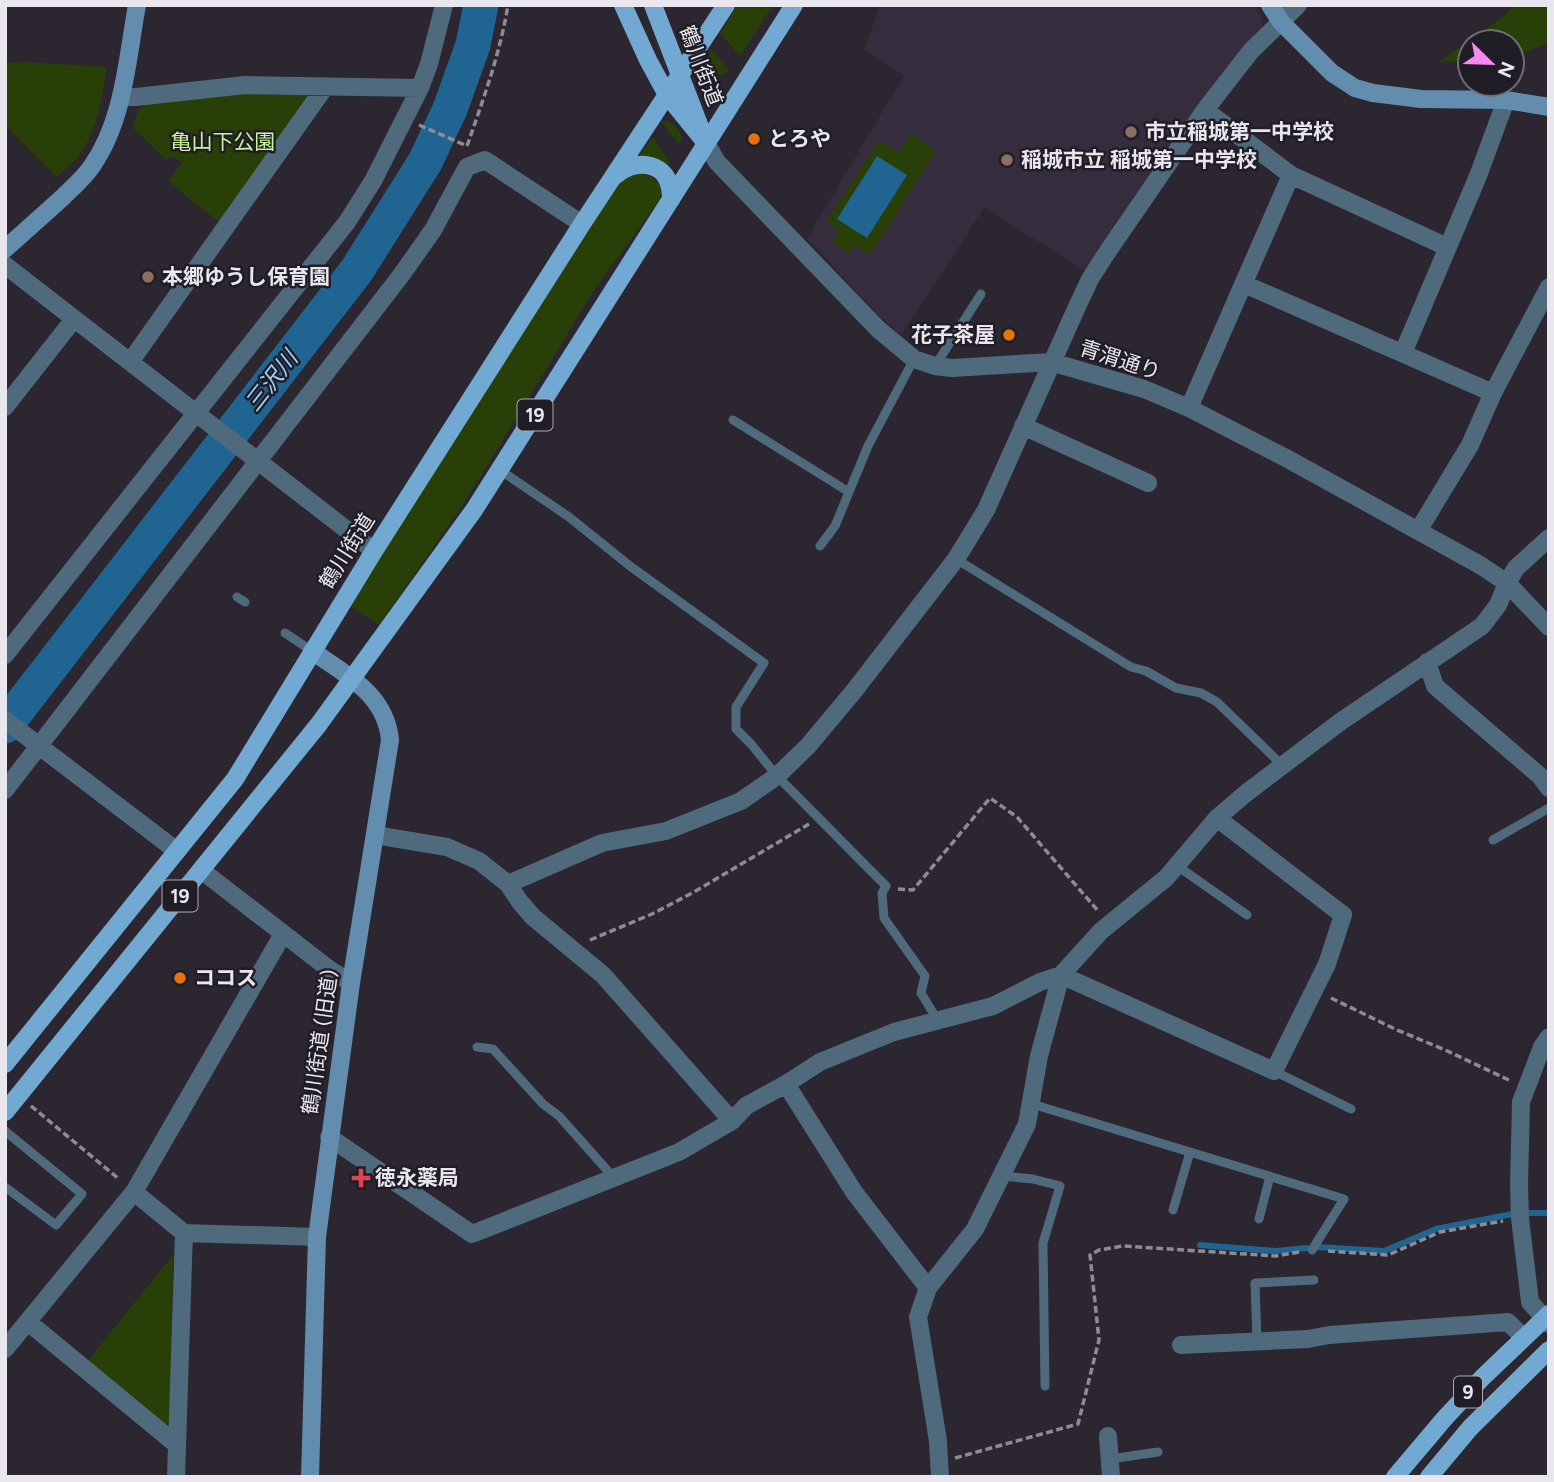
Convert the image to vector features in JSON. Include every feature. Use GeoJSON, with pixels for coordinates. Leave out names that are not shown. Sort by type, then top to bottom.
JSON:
{"type":"FeatureCollection","features":[{"type":"Feature","properties":{"kind":"main road"},"geometry":{"type":"LineString","coordinates":[[623,5],[667,95]]}},
{"type":"Feature","properties":{"kind":"main road","name":"鶴川街道"},"geometry":{"type":"LineString","coordinates":[[653,5],[706,143]]}},
{"type":"Feature","properties":{"kind":"main road","name":"19"},"geometry":{"type":"LineString","coordinates":[[667,95],[726,5]]}},
{"type":"Feature","properties":{"kind":"main road","name":"19"},"geometry":{"type":"LineString","coordinates":[[5,1112],[319,724],[467,521],[794,5]]}},
{"type":"Feature","properties":{"kind":"main road","name":"鶴川街道"},"geometry":{"type":"LineString","coordinates":[[5,1063],[235,779],[374,551],[667,95],[706,143]]}},
{"type":"Feature","properties":{"kind":"main road"},"geometry":{"type":"LineString","coordinates":[[608,184],[629,166],[652,166],[667,178],[671,200]]}},
{"type":"Feature","properties":{"kind":"main road","name":"9"},"geometry":{"type":"LineString","coordinates":[[1395,1477],[1483,1377],[1547,1319]]}},
{"type":"Feature","properties":{"kind":"main road","name":"9"},"geometry":{"type":"LineString","coordinates":[[1429,1477],[1478,1420],[1549,1350]]}},
{"type":"Feature","properties":{"kind":"street"},"geometry":{"type":"LineString","coordinates":[[5,249],[90,169],[104,147],[121,97],[136,5]]}},
{"type":"Feature","properties":{"kind":"street"},"geometry":{"type":"LineString","coordinates":[[5,655],[203,419],[347,222],[373,181],[420,88],[444,5]]}},
{"type":"Feature","properties":{"kind":"street"},"geometry":{"type":"LineString","coordinates":[[1270,5],[1281,22],[1332,73],[1355,88],[1421,99],[1506,100],[1549,107]]}},
{"type":"Feature","properties":{"kind":"street"},"geometry":{"type":"LineString","coordinates":[[508,884],[602,843],[666,831],[741,801],[777,776],[808,746],[956,559],[986,510],[1051,362],[1090,279],[1102,260],[1205,110],[1251,51],[1297,5]]}},
{"type":"Feature","properties":{"kind":"street"},"geometry":{"type":"LineString","coordinates":[[121,97],[245,85],[420,88]]}},
{"type":"Feature","properties":{"kind":"street"},"geometry":{"type":"LineString","coordinates":[[130,362],[325,87]]}},
{"type":"Feature","properties":{"kind":"street"},"geometry":{"type":"LineString","coordinates":[[1403,353],[1478,176],[1506,100]]}},
{"type":"Feature","properties":{"kind":"street"},"geometry":{"type":"LineString","coordinates":[[1205,110],[1291,176],[1447,247]]}},
{"type":"Feature","properties":{"kind":"street","name":"青渭通り"},"geometry":{"type":"LineString","coordinates":[[706,143],[717,162],[878,329],[914,359],[952,368],[1051,362],[1144,389],[1189,408],[1286,458],[1480,565],[1507,583],[1549,627]]}},
{"type":"Feature","properties":{"kind":"street"},"geometry":{"type":"LineString","coordinates":[[5,790],[33,742],[252,457],[402,274],[433,230],[467,167],[485,160],[582,224]]}},
{"type":"Feature","properties":{"kind":"street"},"geometry":{"type":"LineString","coordinates":[[1189,408],[1291,176]]}},
{"type":"Feature","properties":{"kind":"street"},"geometry":{"type":"LineString","coordinates":[[5,265],[374,551]]}},
{"type":"Feature","properties":{"kind":"street"},"geometry":{"type":"LineString","coordinates":[[1244,284],[1493,393]]}},
{"type":"Feature","properties":{"kind":"street"},"geometry":{"type":"LineString","coordinates":[[1418,531],[1470,445],[1493,393],[1542,317],[1549,286]]}},
{"type":"Feature","properties":{"kind":"street"},"geometry":{"type":"LineString","coordinates":[[5,407],[74,319]]}},
{"type":"Feature","properties":{"kind":"street"},"geometry":{"type":"LineString","coordinates":[[1023,426],[1148,483]]}},
{"type":"Feature","properties":{"kind":"street"},"geometry":{"type":"LineString","coordinates":[[940,1470],[938,1441],[918,1317],[928,1288],[975,1229],[1027,1124],[1039,1056],[1061,975],[1101,931],[1166,878],[1217,818],[1245,794],[1340,722],[1482,626],[1498,605],[1516,568],[1549,538]]}},
{"type":"Feature","properties":{"kind":"street","name":"鶴川街道 (旧道)"},"geometry":{"type":"LineString","coordinates":[[310,1477],[317,1237],[351,983],[390,740],[389,727],[371,695],[312,651]]}},
{"type":"Feature","properties":{"kind":"street"},"geometry":{"type":"LineString","coordinates":[[1427,662],[1435,686],[1540,776],[1549,788]]}},
{"type":"Feature","properties":{"kind":"street"},"geometry":{"type":"LineString","coordinates":[[5,720],[177,851]]}},
{"type":"Feature","properties":{"kind":"street"},"geometry":{"type":"LineString","coordinates":[[329,1137],[472,1234],[679,1152],[732,1121],[746,1106],[820,1062],[894,1032],[993,1006],[1040,982],[1061,975],[1274,1071],[1327,964],[1343,915],[1217,818]]}},
{"type":"Feature","properties":{"kind":"street"},"geometry":{"type":"LineString","coordinates":[[375,835],[447,847],[479,862],[508,884],[533,917],[603,975],[732,1121]]}},
{"type":"Feature","properties":{"kind":"street"},"geometry":{"type":"LineString","coordinates":[[201,870],[351,983]]}},
{"type":"Feature","properties":{"kind":"street"},"geometry":{"type":"LineString","coordinates":[[5,1349],[135,1192],[283,934]]}},
{"type":"Feature","properties":{"kind":"street"},"geometry":{"type":"LineString","coordinates":[[1547,1319],[1531,1302],[1520,1218],[1519,1185],[1521,1102],[1542,1047],[1549,1037]]}},
{"type":"Feature","properties":{"kind":"street"},"geometry":{"type":"LineString","coordinates":[[786,1084],[854,1192],[928,1288]]}},
{"type":"Feature","properties":{"kind":"street"},"geometry":{"type":"LineString","coordinates":[[135,1192],[184,1233],[317,1237]]}},
{"type":"Feature","properties":{"kind":"street"},"geometry":{"type":"LineString","coordinates":[[176,1477],[184,1233]]}},
{"type":"Feature","properties":{"kind":"street"},"geometry":{"type":"LineString","coordinates":[[28,1322],[177,1445]]}},
{"type":"Feature","properties":{"kind":"street"},"geometry":{"type":"LineString","coordinates":[[1181,1345],[1308,1339],[1329,1335],[1508,1322],[1524,1338]]}},
{"type":"Feature","properties":{"kind":"street"},"geometry":{"type":"LineString","coordinates":[[1108,1436],[1110,1468]]}},
{"type":"Feature","properties":{"kind":"lane"},"geometry":{"type":"LineString","coordinates":[[935,366],[981,295]]}},
{"type":"Feature","properties":{"kind":"lane"},"geometry":{"type":"LineString","coordinates":[[820,546],[835,526],[868,446],[914,359]]}},
{"type":"Feature","properties":{"kind":"lane"},"geometry":{"type":"LineString","coordinates":[[733,420],[849,492]]}},
{"type":"Feature","properties":{"kind":"lane"},"geometry":{"type":"LineString","coordinates":[[500,470],[569,517],[630,566],[764,663],[736,707],[736,729],[777,776],[886,886],[881,893],[884,918],[925,976],[921,993],[938,1021]]}},
{"type":"Feature","properties":{"kind":"lane"},"geometry":{"type":"LineString","coordinates":[[956,559],[1130,667],[1146,671],[1176,688],[1201,693],[1217,702],[1283,765]]}},
{"type":"Feature","properties":{"kind":"lane"},"geometry":{"type":"LineString","coordinates":[[285,633],[312,651]]}},
{"type":"Feature","properties":{"kind":"lane"},"geometry":{"type":"LineString","coordinates":[[1493,841],[1549,808]]}},
{"type":"Feature","properties":{"kind":"lane"},"geometry":{"type":"LineString","coordinates":[[1176,865],[1247,915]]}},
{"type":"Feature","properties":{"kind":"lane"},"geometry":{"type":"LineString","coordinates":[[477,1047],[492,1049],[542,1104],[559,1116],[614,1178]]}},
{"type":"Feature","properties":{"kind":"lane"},"geometry":{"type":"LineString","coordinates":[[1274,1071],[1351,1109]]}},
{"type":"Feature","properties":{"kind":"lane"},"geometry":{"type":"LineString","coordinates":[[1032,1104],[1344,1199],[1312,1250]]}},
{"type":"Feature","properties":{"kind":"lane"},"geometry":{"type":"LineString","coordinates":[[5,1131],[82,1194],[56,1225],[5,1187]]}},
{"type":"Feature","properties":{"kind":"lane"},"geometry":{"type":"LineString","coordinates":[[1172,1210],[1190,1152]]}},
{"type":"Feature","properties":{"kind":"lane"},"geometry":{"type":"LineString","coordinates":[[1002,1176],[1033,1179],[1060,1186],[1042,1243],[1045,1386]]}},
{"type":"Feature","properties":{"kind":"lane"},"geometry":{"type":"LineString","coordinates":[[1259,1219],[1270,1176]]}},
{"type":"Feature","properties":{"kind":"lane"},"geometry":{"type":"LineString","coordinates":[[1257,1341],[1255,1283],[1314,1280]]}},
{"type":"Feature","properties":{"kind":"lane"},"geometry":{"type":"LineString","coordinates":[[1110,1468],[1158,1452]]}},
{"type":"Feature","properties":{"kind":"path"},"geometry":{"type":"LineString","coordinates":[[467,146],[486,93],[508,5]]}},
{"type":"Feature","properties":{"kind":"path"},"geometry":{"type":"LineString","coordinates":[[420,125],[461,143]]}},
{"type":"Feature","properties":{"kind":"path"},"geometry":{"type":"LineString","coordinates":[[886,886],[913,890],[990,798],[1017,817],[1110,924]]}},
{"type":"Feature","properties":{"kind":"path"},"geometry":{"type":"LineString","coordinates":[[571,948],[652,915],[819,818]]}},
{"type":"Feature","properties":{"kind":"path"},"geometry":{"type":"LineString","coordinates":[[1314,990],[1397,1031],[1443,1049],[1526,1088]]}},
{"type":"Feature","properties":{"kind":"path"},"geometry":{"type":"LineString","coordinates":[[30,1105],[135,1192]]}},
{"type":"Feature","properties":{"kind":"path"},"geometry":{"type":"LineString","coordinates":[[940,1470],[1078,1424],[1099,1340],[1090,1255],[1099,1250],[1123,1246],[1276,1255],[1312,1250],[1388,1255],[1440,1232],[1520,1218]]}},
{"type":"Feature","properties":{"kind":"shaded area","name":"稲城市立 稲城第一中学校"},"geometry":{"type":"Polygon","coordinates":[[[880,5],[1252,5],[1262,17],[1262,31],[1086,271],[984,208],[901,335],[877,314],[807,238],[904,76],[864,50],[880,5]]]}},
{"type":"Feature","properties":{"kind":"green space"},"geometry":{"type":"Polygon","coordinates":[[[738,5],[773,5],[740,56],[720,33],[738,5]]]}},
{"type":"Feature","properties":{"kind":"green space"},"geometry":{"type":"Polygon","coordinates":[[[1513,5],[1549,5],[1549,43],[1526,52],[1526,28],[1487,28],[1507,14],[1513,5]]]}},
{"type":"Feature","properties":{"kind":"green space"},"geometry":{"type":"Polygon","coordinates":[[[711,49],[729,70],[724,75],[713,73],[706,62],[711,49]]]}},
{"type":"Feature","properties":{"kind":"green space"},"geometry":{"type":"Polygon","coordinates":[[[1456,50],[1456,61],[1439,62],[1456,50]]]}},
{"type":"Feature","properties":{"kind":"green space"},"geometry":{"type":"Polygon","coordinates":[[[5,63],[107,67],[98,115],[89,138],[77,158],[56,177],[5,125],[5,63]]]}},
{"type":"Feature","properties":{"kind":"green space","name":"亀山下公園"},"geometry":{"type":"Polygon","coordinates":[[[306,92],[308,98],[221,223],[169,181],[182,162],[170,156],[167,160],[133,128],[138,110],[144,105],[243,93],[306,92]]]}},
{"type":"Feature","properties":{"kind":"green space"},"geometry":{"type":"Polygon","coordinates":[[[662,123],[673,124],[682,136],[679,145],[662,123]]]}},
{"type":"Feature","properties":{"kind":"green space"},"geometry":{"type":"Polygon","coordinates":[[[911,134],[936,151],[870,255],[854,245],[849,253],[832,242],[839,231],[826,222],[879,140],[899,152],[911,134]]]}},
{"type":"Feature","properties":{"kind":"green space"},"geometry":{"type":"Polygon","coordinates":[[[653,137],[669,161],[666,166],[652,157],[640,154],[653,137]]]}},
{"type":"Feature","properties":{"kind":"green space"},"geometry":{"type":"Polygon","coordinates":[[[635,173],[648,175],[658,182],[663,190],[659,201],[596,287],[465,502],[379,625],[350,606],[608,199],[623,181],[635,173]]]}},
{"type":"Feature","properties":{"kind":"green space"},"geometry":{"type":"Polygon","coordinates":[[[173,1255],[171,1421],[164,1426],[85,1364],[173,1255]]]}},
{"type":"Feature","properties":{"kind":"water"},"geometry":{"type":"Polygon","coordinates":[[[877,156],[907,175],[867,238],[837,219],[877,156]]]}},
{"type":"Feature","properties":{"kind":"waterway","name":"三沢川"},"geometry":{"type":"LineString","coordinates":[[5,726],[357,270],[425,162],[450,109],[473,45],[481,5]]}},
{"type":"Feature","properties":{"kind":"waterway"},"geometry":{"type":"LineString","coordinates":[[1526,1213],[1549,1213]]}},
{"type":"Feature","properties":{"kind":"waterway"},"geometry":{"type":"LineString","coordinates":[[1318,1247],[1384,1251],[1436,1229],[1512,1214]]}},
{"type":"Feature","properties":{"kind":"waterway"},"geometry":{"type":"LineString","coordinates":[[1200,1245],[1276,1251],[1307,1248]]}},
{"type":"Feature","properties":{"kind":"place","name":"市立稲城第一中学校"},"geometry":{"type":"Point","coordinates":[1131,132]}},
{"type":"Feature","properties":{"kind":"place","name":"とろや"},"geometry":{"type":"Point","coordinates":[754,139]}},
{"type":"Feature","properties":{"kind":"place","name":"稲城市立 稲城第一中学校"},"geometry":{"type":"Point","coordinates":[1007,160]}},
{"type":"Feature","properties":{"kind":"place","name":"本郷ゆうし保育園"},"geometry":{"type":"Point","coordinates":[148,277]}},
{"type":"Feature","properties":{"kind":"place","name":"花子茶屋"},"geometry":{"type":"Point","coordinates":[1009,335]}},
{"type":"Feature","properties":{"kind":"place","name":"ココス"},"geometry":{"type":"Point","coordinates":[180,978]}},
{"type":"Feature","properties":{"kind":"place","name":"徳永薬局"},"geometry":{"type":"Point","coordinates":[361,1178]}}]}
